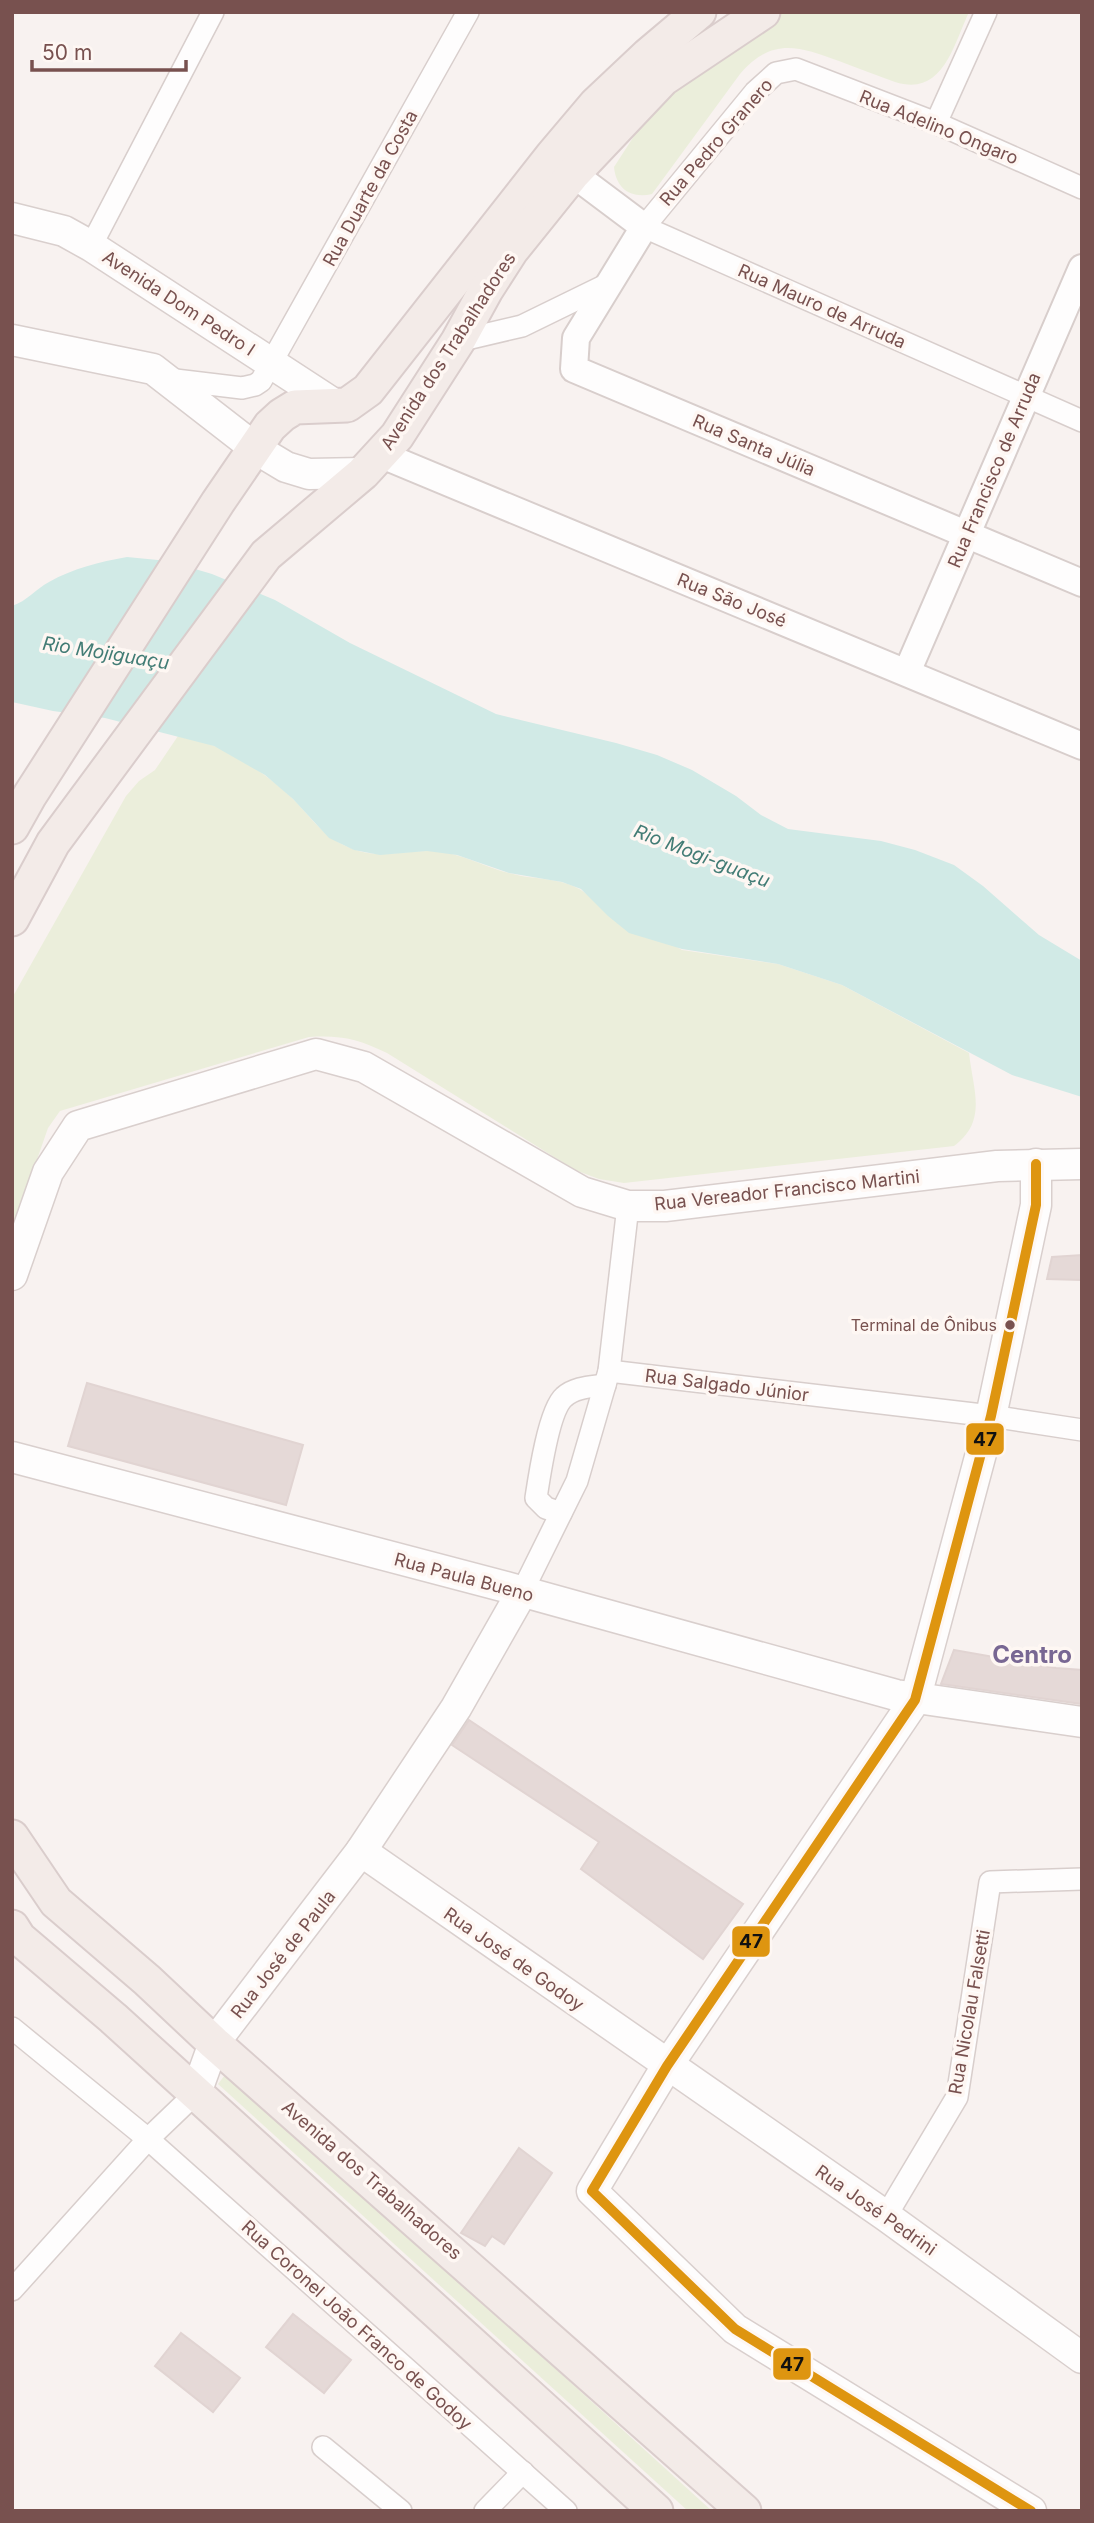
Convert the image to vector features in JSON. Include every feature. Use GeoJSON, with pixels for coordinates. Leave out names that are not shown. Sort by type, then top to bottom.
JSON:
{"type":"FeatureCollection","features":[{"type":"Feature","properties":{"kind":"main road","name":"Avenida dos Trabalhadores"},"geometry":{"type":"LineString","coordinates":[[12,919],[53,843],[266,555],[373,464],[397,436],[458,341],[596,104],[699,12]]}},
{"type":"Feature","properties":{"kind":"main road","name":"Avenida dos Trabalhadores"},"geometry":{"type":"LineString","coordinates":[[12,827],[30,795],[270,426],[295,407],[347,405],[358,399],[562,165],[663,79],[763,12]]}},
{"type":"Feature","properties":{"kind":"main road","name":"Avenida Dom Pedro I"},"geometry":{"type":"LineString","coordinates":[[12,218],[64,231],[91,246],[337,406]]}},
{"type":"Feature","properties":{"kind":"main road"},"geometry":{"type":"LineString","coordinates":[[12,340],[153,369],[256,449],[286,467],[310,474],[373,464]]}},
{"type":"Feature","properties":{"kind":"main road","name":"Rua Vereador Francisco Martini"},"geometry":{"type":"LineString","coordinates":[[12,1275],[48,1172],[78,1126],[316,1054],[364,1067],[583,1192],[628,1206],[665,1206],[1036,1164],[1082,1164]]}},
{"type":"Feature","properties":{"kind":"main road"},"geometry":{"type":"LineString","coordinates":[[1031,2511],[735,2329],[592,2191],[667,2066],[915,1700],[990,1416],[1036,1205],[1036,1164]]}},
{"type":"Feature","properties":{"kind":"main road","name":"Rua Paula Bueno"},"geometry":{"type":"LineString","coordinates":[[12,1457],[522,1592],[915,1700],[1082,1722]]}},
{"type":"Feature","properties":{"kind":"main road","name":"Rua José de Paula"},"geometry":{"type":"LineString","coordinates":[[196,2093],[214,2043],[361,1851],[456,1708],[522,1592]]}},
{"type":"Feature","properties":{"kind":"main road","name":"Avenida dos Trabalhadores"},"geometry":{"type":"LineString","coordinates":[[12,1837],[56,1902],[744,2511]]}},
{"type":"Feature","properties":{"kind":"main road","name":"Rua José de Godoy"},"geometry":{"type":"LineString","coordinates":[[361,1851],[667,2066]]}},
{"type":"Feature","properties":{"kind":"main road"},"geometry":{"type":"LineString","coordinates":[[12,1927],[19,1938],[114,2018],[656,2511]]}},
{"type":"Feature","properties":{"kind":"main road","name":"Rua José Pedrini"},"geometry":{"type":"LineString","coordinates":[[667,2066],[886,2216],[1082,2358]]}},
{"type":"Feature","properties":{"kind":"street"},"geometry":{"type":"LineString","coordinates":[[91,246],[213,12]]}},
{"type":"Feature","properties":{"kind":"street","name":"Rua Duarte da Costa"},"geometry":{"type":"LineString","coordinates":[[167,379],[242,388],[261,382],[468,12]]}},
{"type":"Feature","properties":{"kind":"street"},"geometry":{"type":"LineString","coordinates":[[936,123],[986,12]]}},
{"type":"Feature","properties":{"kind":"street","name":"Rua Adelino Ongaro"},"geometry":{"type":"LineString","coordinates":[[796,69],[936,123],[1082,188]]}},
{"type":"Feature","properties":{"kind":"street","name":"Rua Pedro Granero"},"geometry":{"type":"LineString","coordinates":[[644,227],[755,92],[776,74],[796,69]]}},
{"type":"Feature","properties":{"kind":"street","name":"Rua Mauro de Arruda"},"geometry":{"type":"LineString","coordinates":[[562,165],[644,227],[1082,421]]}},
{"type":"Feature","properties":{"kind":"street","name":"Rua Santa Júlia"},"geometry":{"type":"LineString","coordinates":[[644,227],[576,338],[574,369],[1082,583]]}},
{"type":"Feature","properties":{"kind":"street","name":"Rua Francisco de Arruda"},"geometry":{"type":"LineString","coordinates":[[907,672],[1082,268]]}},
{"type":"Feature","properties":{"kind":"street"},"geometry":{"type":"LineString","coordinates":[[458,341],[522,327],[610,283]]}},
{"type":"Feature","properties":{"kind":"street","name":"Rua São José"},"geometry":{"type":"LineString","coordinates":[[373,464],[907,672],[1082,746]]}},
{"type":"Feature","properties":{"kind":"street"},"geometry":{"type":"LineString","coordinates":[[522,1592],[577,1481],[607,1378],[628,1206]]}},
{"type":"Feature","properties":{"kind":"street"},"geometry":{"type":"LineString","coordinates":[[561,1513],[546,1508],[536,1498],[549,1430],[562,1398],[607,1378]]}},
{"type":"Feature","properties":{"kind":"street","name":"Rua Salgado Júnior"},"geometry":{"type":"LineString","coordinates":[[607,1378],[990,1416],[1082,1430]]}},
{"type":"Feature","properties":{"kind":"street","name":"Rua Nicolau Falsetti"},"geometry":{"type":"LineString","coordinates":[[886,2216],[957,2097],[990,1882],[1082,1879]]}},
{"type":"Feature","properties":{"kind":"street","name":"Rua Coronel João Franco de Godoy"},"geometry":{"type":"LineString","coordinates":[[12,2028],[148,2139],[566,2511]]}},
{"type":"Feature","properties":{"kind":"street","name":"Rua José de Paula"},"geometry":{"type":"LineString","coordinates":[[12,2290],[148,2139],[196,2093]]}},
{"type":"Feature","properties":{"kind":"street"},"geometry":{"type":"LineString","coordinates":[[323,2447],[401,2511]]}},
{"type":"Feature","properties":{"kind":"street"},"geometry":{"type":"LineString","coordinates":[[485,2511],[523,2472]]}},
{"type":"Feature","properties":{"kind":"green space"},"geometry":{"type":"Polygon","coordinates":[[[769,12],[969,12],[944,65],[925,82],[911,85],[895,82],[811,51],[786,48],[763,54],[740,74],[652,194],[637,195],[625,190],[618,181],[614,167],[669,82],[769,12]]]}},
{"type":"Feature","properties":{"kind":"green space"},"geometry":{"type":"Polygon","coordinates":[[[178,736],[210,744],[246,762],[293,799],[326,834],[353,849],[372,854],[438,851],[509,873],[561,882],[580,890],[682,950],[778,964],[842,985],[969,1053],[976,1104],[971,1126],[954,1146],[624,1183],[599,1179],[575,1170],[387,1053],[349,1039],[309,1037],[60,1111],[48,1128],[12,1231],[12,998],[126,796],[139,781],[155,770],[178,736]]]}},
{"type":"Feature","properties":{"kind":"green space"},"geometry":{"type":"Polygon","coordinates":[[[228,2071],[712,2511],[688,2511],[218,2084],[228,2071]]]}},
{"type":"Feature","properties":{"kind":"water"},"geometry":{"type":"Polygon","coordinates":[[[127,557],[168,561],[212,574],[275,600],[350,643],[496,714],[657,755],[692,770],[736,796],[761,815],[788,829],[881,841],[954,865],[983,886],[1039,935],[1082,961],[1082,1097],[1012,1075],[842,985],[778,964],[682,949],[629,933],[581,889],[562,882],[509,873],[457,855],[427,851],[380,855],[354,850],[329,838],[293,799],[265,775],[214,746],[105,718],[12,702],[12,606],[68,573],[127,557]]]}},
{"type":"Feature","properties":{"kind":"building"},"geometry":{"type":"Polygon","coordinates":[[[1082,1255],[1082,1280],[1047,1279],[1052,1257],[1082,1255]]]}},
{"type":"Feature","properties":{"kind":"building"},"geometry":{"type":"Polygon","coordinates":[[[87,1383],[303,1445],[286,1505],[68,1446],[87,1383]]]}},
{"type":"Feature","properties":{"kind":"building"},"geometry":{"type":"Polygon","coordinates":[[[954,1650],[1082,1670],[1082,1704],[941,1684],[954,1650]]]}},
{"type":"Feature","properties":{"kind":"building"},"geometry":{"type":"Polygon","coordinates":[[[469,1720],[743,1904],[703,1959],[581,1869],[599,1842],[452,1745],[469,1720]]]}},
{"type":"Feature","properties":{"kind":"building"},"geometry":{"type":"Polygon","coordinates":[[[519,2148],[552,2173],[504,2244],[492,2236],[485,2246],[461,2233],[519,2148]]]}},
{"type":"Feature","properties":{"kind":"building"},"geometry":{"type":"Polygon","coordinates":[[[293,2314],[351,2360],[324,2393],[266,2347],[293,2314]]]}},
{"type":"Feature","properties":{"kind":"building"},"geometry":{"type":"Polygon","coordinates":[[[181,2333],[240,2378],[213,2412],[155,2366],[181,2333]]]}},
{"type":"Feature","properties":{"kind":"transit line","name":"47"},"geometry":{"type":"LineString","coordinates":[[1031,2511],[735,2329],[592,2191],[667,2066],[915,1700],[991,1416],[1036,1205],[1036,1164]]}},
{"type":"Feature","properties":{"kind":"place","name":"Terminal de Ônibus"},"geometry":{"type":"Point","coordinates":[1010,1325]}},
{"type":"Feature","properties":{"kind":"district","name":"Centro"},"geometry":{"type":"Point","coordinates":[1032,1654]}},
{"type":"Feature","properties":{"kind":"water label","name":"Rio Mojiguaçu"},"geometry":{"type":"Point","coordinates":[106,653]}},
{"type":"Feature","properties":{"kind":"water label","name":"Rio Mogi-guaçu"},"geometry":{"type":"Point","coordinates":[702,856]}}]}
